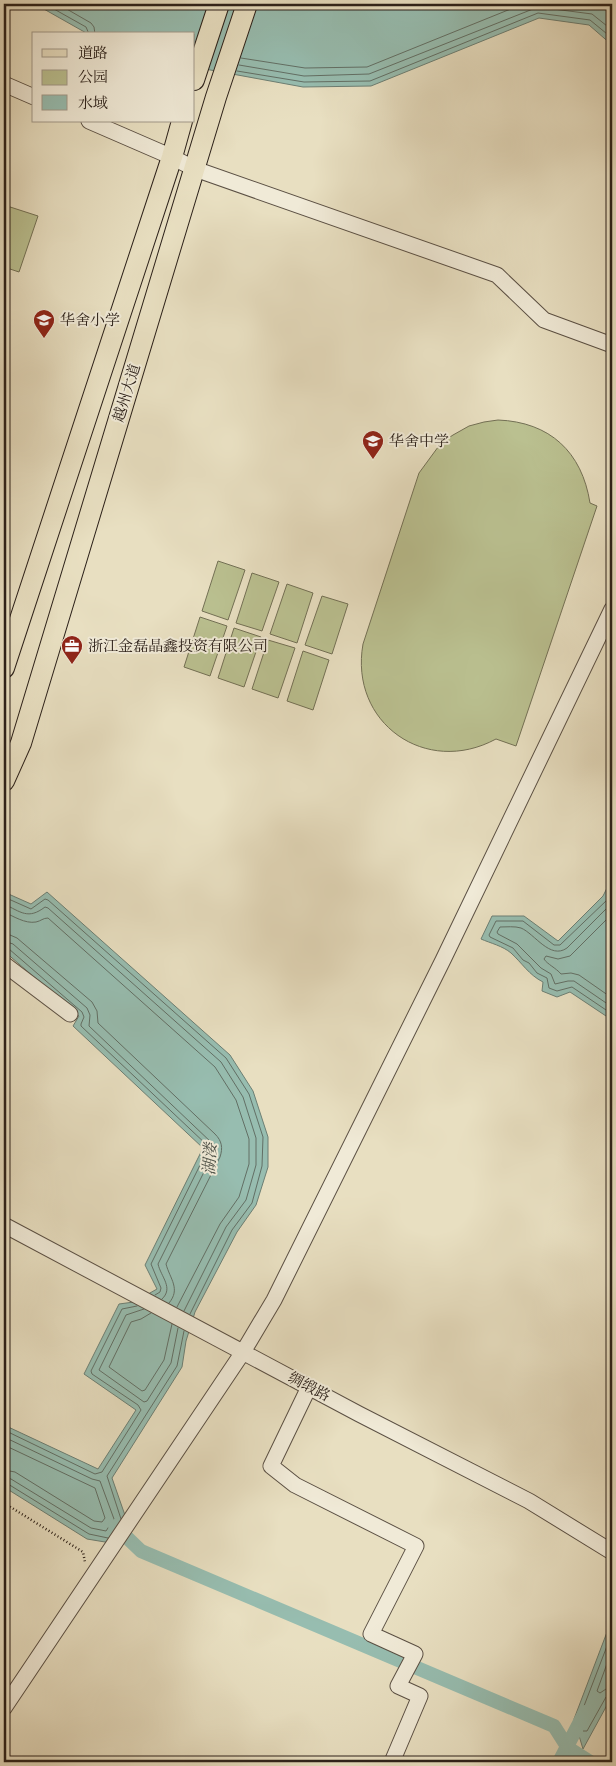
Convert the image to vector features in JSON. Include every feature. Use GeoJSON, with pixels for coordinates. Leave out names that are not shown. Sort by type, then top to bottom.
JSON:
{"type":"FeatureCollection","features":[{"type":"Feature","properties":{"kind":"main road"},"geometry":{"type":"LineString","coordinates":[[195,77],[219,4]]}},
{"type":"Feature","properties":{"kind":"main road","name":"越州大道"},"geometry":{"type":"LineString","coordinates":[[4,781],[21,743],[216,97],[247,4]]}},
{"type":"Feature","properties":{"kind":"main road","name":"越州大道"},"geometry":{"type":"LineString","coordinates":[[4,668],[172,157],[182,122]]}},
{"type":"Feature","properties":{"kind":"street"},"geometry":{"type":"LineString","coordinates":[[4,84],[32,96]]}},
{"type":"Feature","properties":{"kind":"street"},"geometry":{"type":"LineString","coordinates":[[91,122],[172,157],[195,170],[497,275],[544,320],[612,345]]}},
{"type":"Feature","properties":{"kind":"street"},"geometry":{"type":"LineString","coordinates":[[4,1708],[243,1352],[274,1300],[443,960],[612,610]]}},
{"type":"Feature","properties":{"kind":"street"},"geometry":{"type":"LineString","coordinates":[[4,964],[70,1014]]}},
{"type":"Feature","properties":{"kind":"street","name":"绸缎路"},"geometry":{"type":"LineString","coordinates":[[4,1225],[529,1501],[612,1552]]}},
{"type":"Feature","properties":{"kind":"street"},"geometry":{"type":"LineString","coordinates":[[309,1387],[270,1466],[295,1485],[416,1546],[371,1634],[415,1654],[398,1686],[420,1696],[392,1762]]}},
{"type":"Feature","properties":{"kind":"path"},"geometry":{"type":"LineString","coordinates":[[4,1502],[83,1552],[89,1581]]}},
{"type":"Feature","properties":{"kind":"green space"},"geometry":{"type":"Polygon","coordinates":[[[4,205],[38,216],[19,272],[4,267],[4,205]]]}},
{"type":"Feature","properties":{"kind":"green space"},"geometry":{"type":"Polygon","coordinates":[[[498,420],[517,422],[533,427],[548,434],[560,443],[580,469],[590,503],[597,506],[516,746],[496,739],[470,749],[444,751],[419,746],[398,735],[380,719],[368,698],[362,672],[363,644],[419,473],[441,443],[469,426],[498,420]]]}},
{"type":"Feature","properties":{"kind":"green space"},"geometry":{"type":"Polygon","coordinates":[[[218,561],[245,570],[228,620],[202,611],[218,561]]]}},
{"type":"Feature","properties":{"kind":"green space"},"geometry":{"type":"Polygon","coordinates":[[[252,573],[279,582],[262,631],[236,623],[252,573]]]}},
{"type":"Feature","properties":{"kind":"green space"},"geometry":{"type":"Polygon","coordinates":[[[287,584],[313,593],[297,643],[270,634],[287,584]]]}},
{"type":"Feature","properties":{"kind":"green space"},"geometry":{"type":"Polygon","coordinates":[[[322,596],[348,604],[332,654],[305,645],[322,596]]]}},
{"type":"Feature","properties":{"kind":"green space"},"geometry":{"type":"Polygon","coordinates":[[[200,617],[227,626],[210,676],[184,667],[200,617]]]}},
{"type":"Feature","properties":{"kind":"green space"},"geometry":{"type":"Polygon","coordinates":[[[234,628],[261,637],[244,687],[218,678],[234,628]]]}},
{"type":"Feature","properties":{"kind":"green space"},"geometry":{"type":"Polygon","coordinates":[[[268,640],[295,648],[278,698],[252,689],[268,640]]]}},
{"type":"Feature","properties":{"kind":"green space"},"geometry":{"type":"Polygon","coordinates":[[[303,651],[329,660],[313,710],[287,701],[303,651]]]}},
{"type":"Feature","properties":{"kind":"water"},"geometry":{"type":"Polygon","coordinates":[[[35,4],[612,4],[612,45],[589,25],[539,18],[371,86],[303,87],[195,67],[195,32],[84,32],[35,4]]]}},
{"type":"Feature","properties":{"kind":"water"},"geometry":{"type":"Polygon","coordinates":[[[612,878],[612,1020],[570,992],[557,997],[542,991],[543,982],[511,953],[481,939],[492,916],[524,916],[558,941],[603,896],[612,878]]]}},
{"type":"Feature","properties":{"kind":"water","name":"湖溇"},"geometry":{"type":"Polygon","coordinates":[[[4,892],[31,904],[47,892],[230,1055],[253,1091],[268,1137],[268,1167],[256,1205],[237,1232],[195,1312],[186,1341],[182,1367],[112,1478],[127,1521],[111,1543],[87,1539],[4,1487],[4,1425],[98,1469],[136,1410],[84,1374],[119,1304],[134,1302],[157,1289],[145,1265],[203,1148],[73,1026],[79,1016],[4,951],[4,892]]]}},
{"type":"Feature","properties":{"kind":"water"},"geometry":{"type":"Polygon","coordinates":[[[612,1619],[612,1696],[583,1749],[574,1719],[612,1619]]]}},
{"type":"Feature","properties":{"kind":"waterway"},"geometry":{"type":"LineString","coordinates":[[115,1526],[141,1551],[554,1726],[568,1748],[590,1762]]}},
{"type":"Feature","properties":{"kind":"waterway"},"geometry":{"type":"LineString","coordinates":[[559,1762],[585,1712]]}},
{"type":"Feature","properties":{"kind":"place","name":"华舍小学"},"geometry":{"type":"Point","coordinates":[44,339]}},
{"type":"Feature","properties":{"kind":"place","name":"华舍中学"},"geometry":{"type":"Point","coordinates":[373,460]}},
{"type":"Feature","properties":{"kind":"place","name":"浙江金磊晶鑫投资有限公司"},"geometry":{"type":"Point","coordinates":[72,665]}}]}
